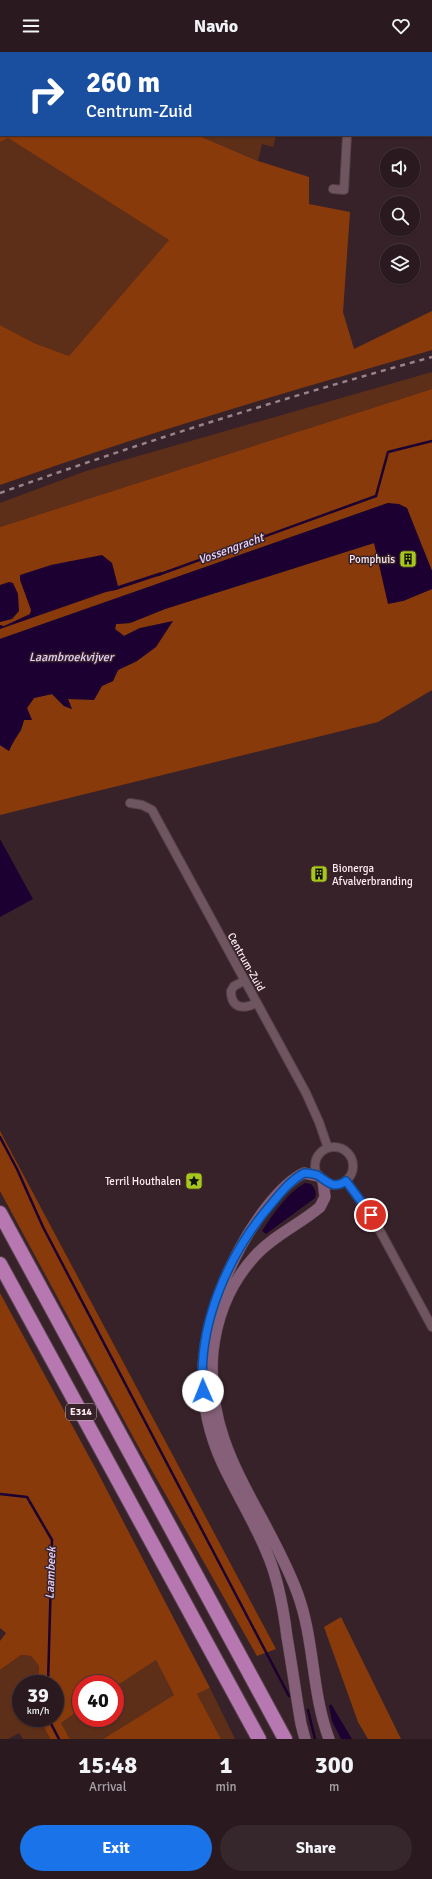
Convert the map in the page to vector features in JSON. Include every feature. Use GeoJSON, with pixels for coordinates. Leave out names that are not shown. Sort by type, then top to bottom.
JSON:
{"type":"FeatureCollection","features":[{"type":"Feature","properties":{"kind":"highway","name":"E314"},"geometry":{"type":"LineString","coordinates":[[0,1213],[285,1739]]}},
{"type":"Feature","properties":{"kind":"highway","name":"E314"},"geometry":{"type":"LineString","coordinates":[[0,1264],[257,1737]]}},
{"type":"Feature","properties":{"kind":"highway","name":"E314"},"geometry":{"type":"LineString","coordinates":[[221,1621],[234,1632],[294,1739]]}},
{"type":"Feature","properties":{"kind":"street"},"geometry":{"type":"LineString","coordinates":[[333,189],[344,190],[347,136]]}},
{"type":"Feature","properties":{"kind":"street","name":"Centrum-Zuid"},"geometry":{"type":"LineString","coordinates":[[130,803],[142,805],[152,810],[256,1004],[306,1093],[319,1122],[328,1148]]}},
{"type":"Feature","properties":{"kind":"street"},"geometry":{"type":"LineString","coordinates":[[244,981],[234,986],[231,991],[233,1002],[238,1007],[243,1008],[256,1004]]}},
{"type":"Feature","properties":{"kind":"street"},"geometry":{"type":"LineString","coordinates":[[305,1739],[301,1724],[278,1583],[265,1550],[217,1450],[207,1417],[202,1381],[205,1343],[210,1321],[223,1284],[242,1246],[266,1209],[289,1183],[304,1173],[320,1178],[336,1185],[346,1181],[352,1172],[352,1161],[350,1156],[342,1149],[337,1147],[328,1148],[316,1158],[315,1168],[320,1178],[325,1197],[320,1207],[272,1240],[255,1256],[240,1275],[227,1299],[219,1320],[214,1343],[212,1370],[216,1412],[227,1449],[291,1578],[302,1608],[310,1642],[318,1702],[328,1739]]}},
{"type":"Feature","properties":{"kind":"street"},"geometry":{"type":"LineString","coordinates":[[346,1181],[373,1218],[432,1327]]}},
{"type":"Feature","properties":{"kind":"shaded area"},"geometry":{"type":"Polygon","coordinates":[[[0,136],[199,136],[258,161],[309,177],[309,204],[350,212],[343,312],[354,349],[432,311],[432,350],[161,431],[0,485],[0,325],[34,343],[69,356],[169,240],[8,138],[0,142],[0,136]]]}},
{"type":"Feature","properties":{"kind":"shaded area"},"geometry":{"type":"Polygon","coordinates":[[[199,136],[276,136],[273,147],[262,144],[258,161],[199,136]]]}},
{"type":"Feature","properties":{"kind":"shaded area"},"geometry":{"type":"Polygon","coordinates":[[[8,138],[169,240],[69,356],[34,343],[0,325],[0,142],[8,138]]]}},
{"type":"Feature","properties":{"kind":"shaded area"},"geometry":{"type":"Polygon","coordinates":[[[432,372],[432,389],[0,527],[0,503],[86,471],[432,372]]]}},
{"type":"Feature","properties":{"kind":"shaded area"},"geometry":{"type":"Polygon","coordinates":[[[432,389],[432,571],[415,530],[388,503],[0,639],[0,527],[432,389]]]}},
{"type":"Feature","properties":{"kind":"shaded area"},"geometry":{"type":"Polygon","coordinates":[[[374,543],[403,601],[432,589],[432,690],[378,722],[0,815],[0,745],[9,751],[13,740],[21,731],[27,708],[34,698],[52,694],[64,706],[71,709],[68,699],[113,681],[118,670],[137,661],[140,628],[124,636],[115,629],[116,624],[130,623],[165,609],[374,543]]]}},
{"type":"Feature","properties":{"kind":"shaded area"},"geometry":{"type":"Polygon","coordinates":[[[0,1131],[276,1649],[257,1656],[137,1444],[0,1191],[0,1131]]]}},
{"type":"Feature","properties":{"kind":"shaded area"},"geometry":{"type":"Polygon","coordinates":[[[0,1293],[98,1473],[210,1688],[197,1694],[221,1739],[103,1739],[174,1695],[156,1660],[124,1681],[124,1675],[72,1675],[72,1715],[64,1721],[64,1675],[38,1675],[39,1666],[31,1656],[21,1655],[0,1670],[0,1641],[6,1633],[0,1628],[0,1293]]]}},
{"type":"Feature","properties":{"kind":"shaded area"},"geometry":{"type":"Polygon","coordinates":[[[341,1617],[401,1739],[368,1739],[358,1722],[324,1627],[341,1617]]]}},
{"type":"Feature","properties":{"kind":"shaded area"},"geometry":{"type":"Polygon","coordinates":[[[21,1655],[31,1656],[39,1666],[38,1675],[12,1675],[12,1727],[44,1727],[50,1739],[23,1739],[19,1733],[8,1739],[0,1739],[0,1670],[21,1655]]]}},
{"type":"Feature","properties":{"kind":"shaded area"},"geometry":{"type":"Polygon","coordinates":[[[156,1660],[174,1695],[124,1726],[124,1681],[156,1660]]]}},
{"type":"Feature","properties":{"kind":"shaded area"},"geometry":{"type":"Polygon","coordinates":[[[210,1688],[235,1739],[221,1739],[197,1694],[210,1688]]]}},
{"type":"Feature","properties":{"kind":"shaded area"},"geometry":{"type":"Polygon","coordinates":[[[72,1715],[72,1727],[122,1727],[103,1739],[70,1739],[63,1727],[64,1721],[72,1715]]]}},
{"type":"Feature","properties":{"kind":"shaded area"},"geometry":{"type":"Polygon","coordinates":[[[44,1727],[63,1727],[70,1739],[50,1739],[44,1727]]]}},
{"type":"Feature","properties":{"kind":"water","name":"Laambroekvijver"},"geometry":{"type":"Polygon","coordinates":[[[388,503],[399,504],[407,508],[432,571],[432,589],[403,601],[388,604],[374,543],[165,609],[130,623],[116,624],[115,629],[124,636],[140,628],[173,621],[156,647],[137,661],[118,670],[113,681],[102,686],[94,700],[68,699],[72,709],[64,706],[52,694],[34,698],[27,708],[32,720],[24,720],[21,729],[9,751],[0,745],[0,639],[388,503]]]}},
{"type":"Feature","properties":{"kind":"water"},"geometry":{"type":"Polygon","coordinates":[[[102,555],[112,563],[118,586],[161,572],[161,575],[106,592],[0,629],[0,625],[4,626],[30,614],[31,610],[20,580],[20,575],[51,565],[102,555]]]}},
{"type":"Feature","properties":{"kind":"water"},"geometry":{"type":"Polygon","coordinates":[[[9,582],[13,583],[18,594],[19,611],[12,619],[0,622],[0,585],[9,582]]]}},
{"type":"Feature","properties":{"kind":"water"},"geometry":{"type":"Polygon","coordinates":[[[0,839],[33,899],[0,917],[0,839]]]}},
{"type":"Feature","properties":{"kind":"water"},"geometry":{"type":"Polygon","coordinates":[[[305,1183],[311,1184],[314,1187],[316,1192],[315,1198],[266,1234],[262,1231],[286,1198],[305,1183]]]}},
{"type":"Feature","properties":{"kind":"water"},"geometry":{"type":"Polygon","coordinates":[[[331,1704],[352,1739],[341,1739],[332,1721],[329,1706],[331,1704]]]}},
{"type":"Feature","properties":{"kind":"waterway","name":"Vossengracht"},"geometry":{"type":"LineString","coordinates":[[158,575],[376,496],[388,452],[432,441]]}},
{"type":"Feature","properties":{"kind":"waterway"},"geometry":{"type":"LineString","coordinates":[[0,1137],[17,1169],[43,1227],[289,1696]]}},
{"type":"Feature","properties":{"kind":"waterway","name":"Laambeek"},"geometry":{"type":"LineString","coordinates":[[0,1494],[27,1497],[52,1540],[48,1675]]}},
{"type":"Feature","properties":{"kind":"waterway"},"geometry":{"type":"LineString","coordinates":[[308,1710],[315,1739]]}},
{"type":"Feature","properties":{"kind":"waterway","name":"Laambeek"},"geometry":{"type":"LineString","coordinates":[[53,1727],[59,1739]]}},
{"type":"Feature","properties":{"kind":"railway"},"geometry":{"type":"LineString","coordinates":[[0,493],[214,421],[432,357]]}},
{"type":"Feature","properties":{"kind":"place","name":"Pomphuis"},"geometry":{"type":"Point","coordinates":[408,559]}},
{"type":"Feature","properties":{"kind":"place","name":"Bionerga Afvalverbranding"},"geometry":{"type":"Point","coordinates":[319,874]}},
{"type":"Feature","properties":{"kind":"place","name":"Terril Houthalen"},"geometry":{"type":"Point","coordinates":[194,1181]}},
{"type":"Feature","properties":{"kind":"route"},"geometry":{"type":"LineString","coordinates":[[203,1391],[202,1381],[205,1343],[216,1301],[223,1284],[237,1255],[254,1226],[266,1209],[289,1183],[304,1173],[318,1176],[323,1181],[336,1185],[346,1181],[371,1215]]}}]}
